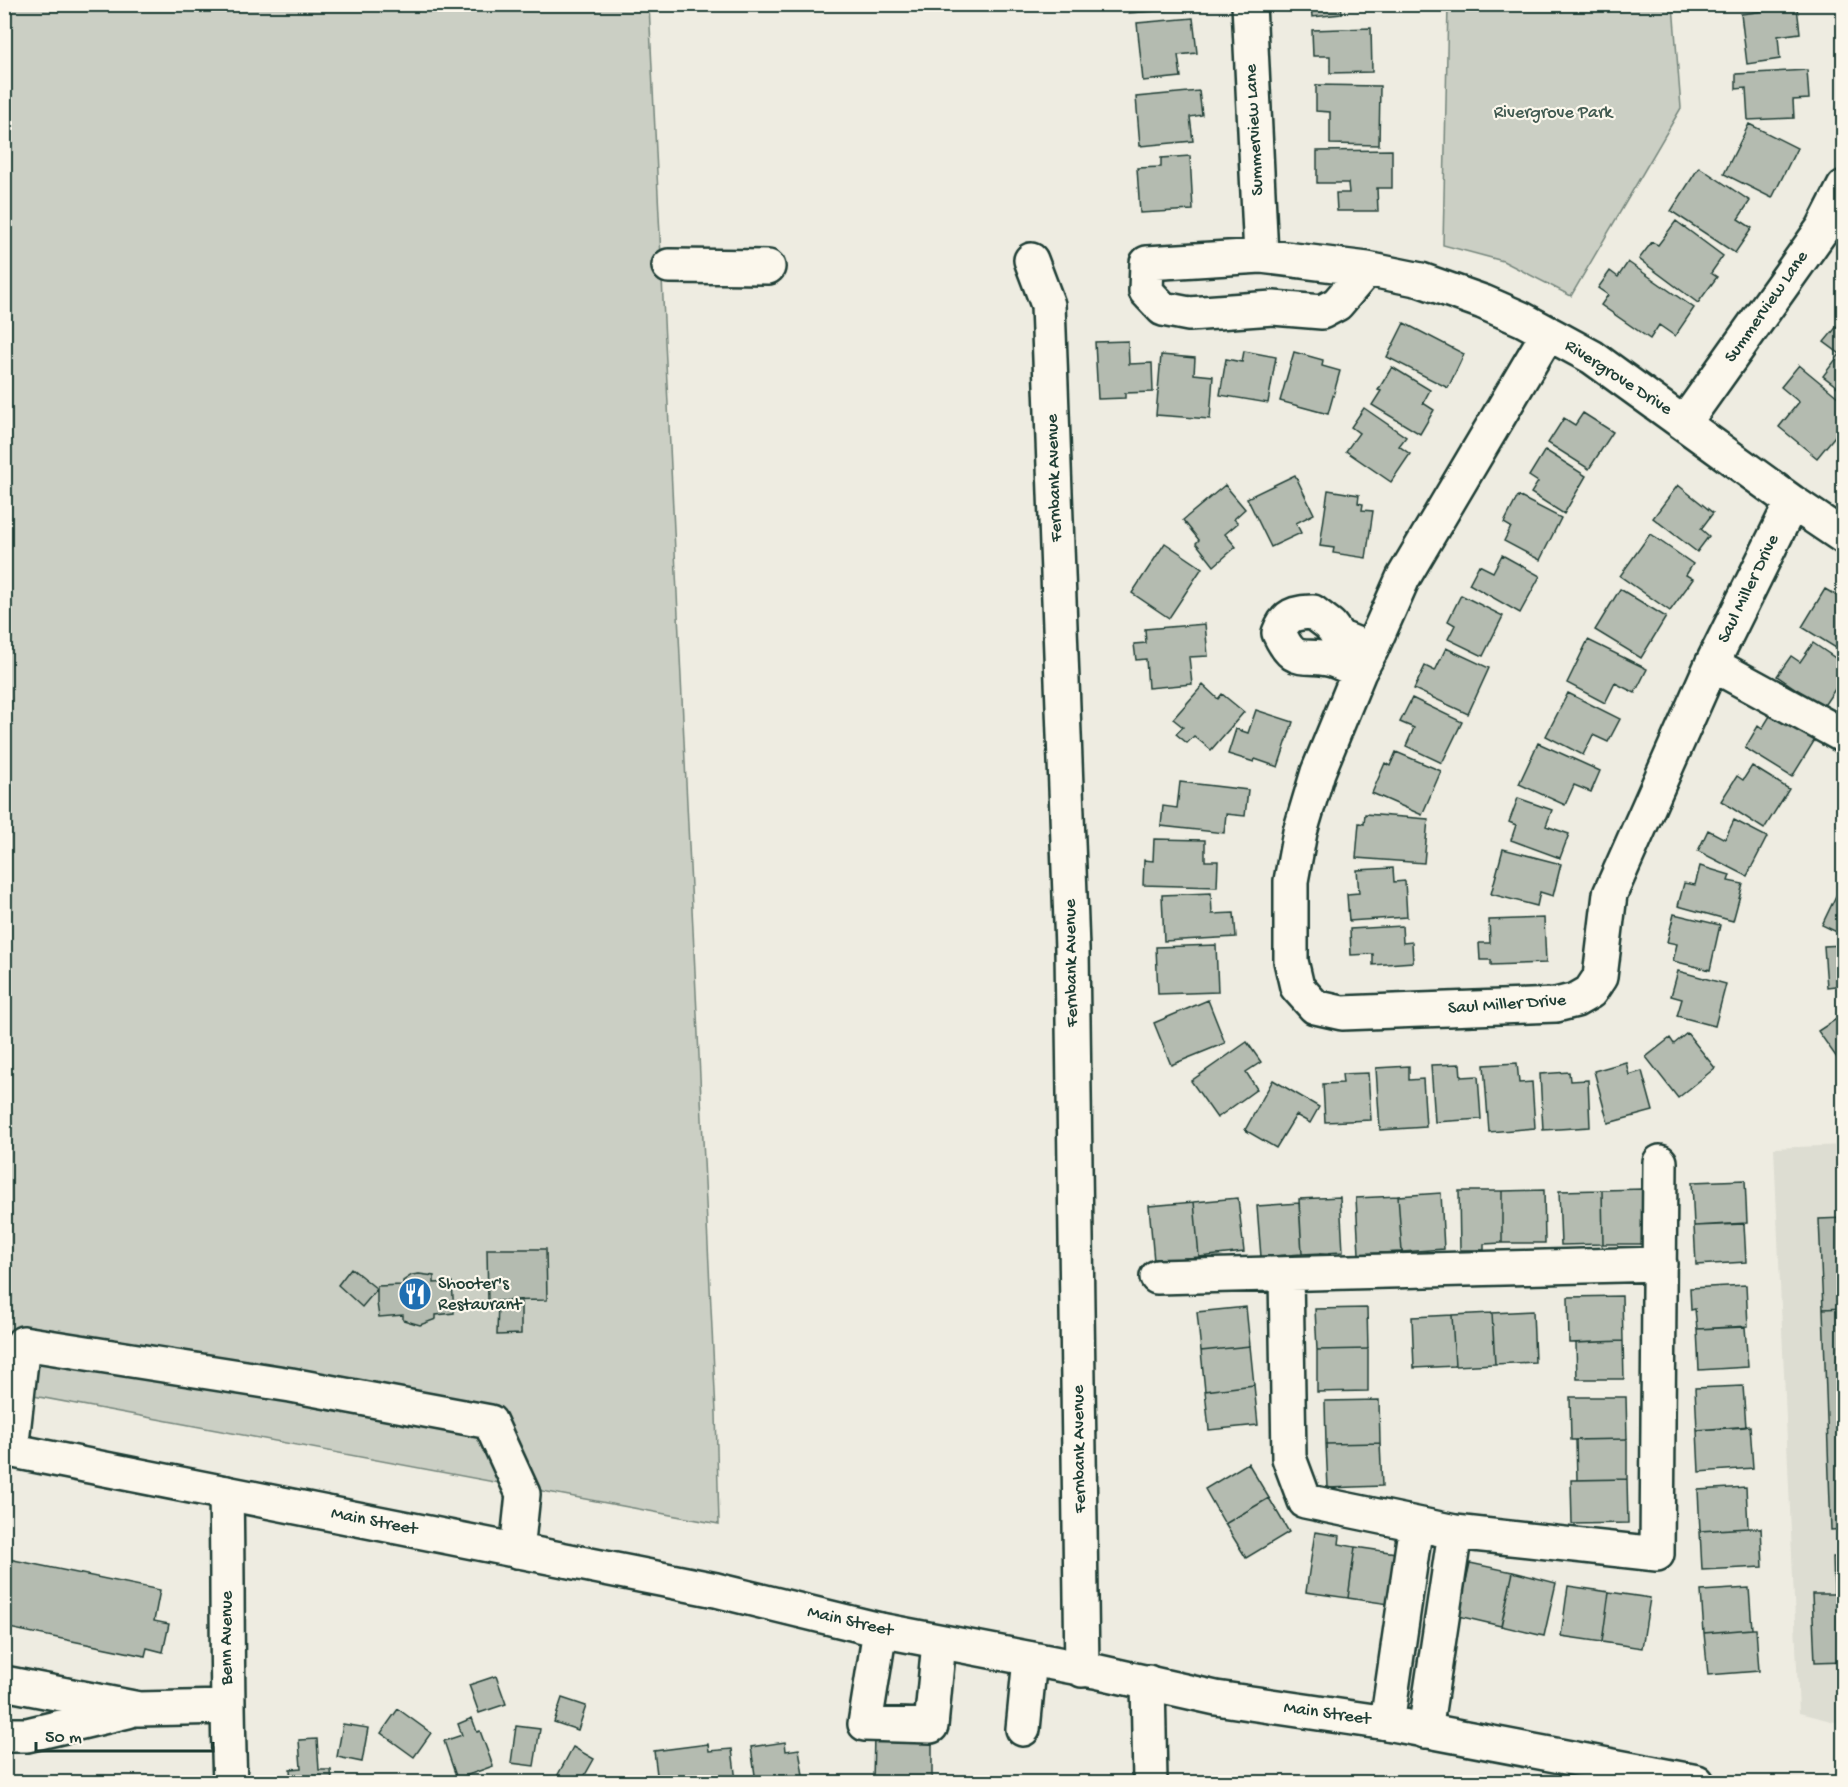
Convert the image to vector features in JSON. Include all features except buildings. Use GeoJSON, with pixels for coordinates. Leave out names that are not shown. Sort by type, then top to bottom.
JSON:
{"type":"FeatureCollection","features":[{"type":"Feature","properties":{"kind":"street","name":"Summerview Lane"},"geometry":{"type":"LineString","coordinates":[[1249,4],[1261,256]]}},
{"type":"Feature","properties":{"kind":"street","name":"Summerview Lane"},"geometry":{"type":"LineString","coordinates":[[1685,423],[1823,228],[1844,187]]}},
{"type":"Feature","properties":{"kind":"street","name":"Rivergrove Drive"},"geometry":{"type":"LineString","coordinates":[[1367,269],[1337,304],[1322,312],[1273,308],[1189,314],[1163,309],[1146,291],[1147,263],[1261,256],[1367,269],[1420,280],[1484,302],[1592,357],[1844,537]]}},
{"type":"Feature","properties":{"kind":"street","name":"Fernbank Avenue"},"geometry":{"type":"LineString","coordinates":[[1031,260],[1048,305],[1071,913],[1082,1670]]}},
{"type":"Feature","properties":{"kind":"street"},"geometry":{"type":"LineString","coordinates":[[669,266],[768,267]]}},
{"type":"Feature","properties":{"kind":"street","name":"Saul Miller Drive"},"geometry":{"type":"LineString","coordinates":[[1548,333],[1403,578],[1318,772],[1300,832],[1291,881],[1291,961],[1297,987],[1315,1007],[1342,1012],[1556,1005],[1576,1000],[1590,992],[1600,977],[1610,894],[1712,664],[1792,502]]}},
{"type":"Feature","properties":{"kind":"street"},"geometry":{"type":"LineString","coordinates":[[1712,664],[1844,736]]}},
{"type":"Feature","properties":{"kind":"street"},"geometry":{"type":"LineString","coordinates":[[1286,1274],[1289,1458],[1305,1501],[1455,1532],[1657,1554],[1660,1162]]}},
{"type":"Feature","properties":{"kind":"street"},"geometry":{"type":"LineString","coordinates":[[1157,1277],[1660,1264]]}},
{"type":"Feature","properties":{"kind":"street"},"geometry":{"type":"LineString","coordinates":[[8,1450],[22,1343],[291,1385],[490,1422],[523,1494],[517,1551]]}},
{"type":"Feature","properties":{"kind":"street","name":"Main Street"},"geometry":{"type":"LineString","coordinates":[[8,1450],[716,1590],[880,1630],[1148,1682],[1216,1698],[1387,1723],[1697,1782]]}},
{"type":"Feature","properties":{"kind":"street","name":"Benn Avenue"},"geometry":{"type":"LineString","coordinates":[[226,1493],[227,1707],[230,1782]]}},
{"type":"Feature","properties":{"kind":"street"},"geometry":{"type":"LineString","coordinates":[[1387,1723],[1416,1524]]}},
{"type":"Feature","properties":{"kind":"street"},"geometry":{"type":"LineString","coordinates":[[1425,1731],[1455,1532]]}},
{"type":"Feature","properties":{"kind":"street"},"geometry":{"type":"LineString","coordinates":[[880,1630],[865,1724],[931,1726],[939,1642]]}},
{"type":"Feature","properties":{"kind":"street"},"geometry":{"type":"LineString","coordinates":[[1023,1729],[1030,1659]]}},
{"type":"Feature","properties":{"kind":"street"},"geometry":{"type":"LineString","coordinates":[[1148,1682],[1150,1782]]}},
{"type":"Feature","properties":{"kind":"street"},"geometry":{"type":"LineString","coordinates":[[4,1683],[139,1709]]}},
{"type":"Feature","properties":{"kind":"street"},"geometry":{"type":"LineString","coordinates":[[4,1735],[27,1735],[139,1709],[227,1707]]}},
{"type":"Feature","properties":{"kind":"shaded area"},"geometry":{"type":"Polygon","coordinates":[[[1843,1145],[1843,1724],[1799,1713],[1774,1148],[1843,1145]]]}},
{"type":"Feature","properties":{"kind":"green space"},"geometry":{"type":"Polygon","coordinates":[[[4,5],[649,5],[716,1413],[719,1524],[7,1391],[4,1330],[4,5]]]}},
{"type":"Feature","properties":{"kind":"green space","name":"Rivergrove Park"},"geometry":{"type":"Polygon","coordinates":[[[1448,5],[1673,5],[1681,108],[1571,296],[1503,261],[1443,245],[1448,5]]]}},
{"type":"Feature","properties":{"kind":"place","name":"Shooter's Restaurant"},"geometry":{"type":"Point","coordinates":[415,1294]}}]}
